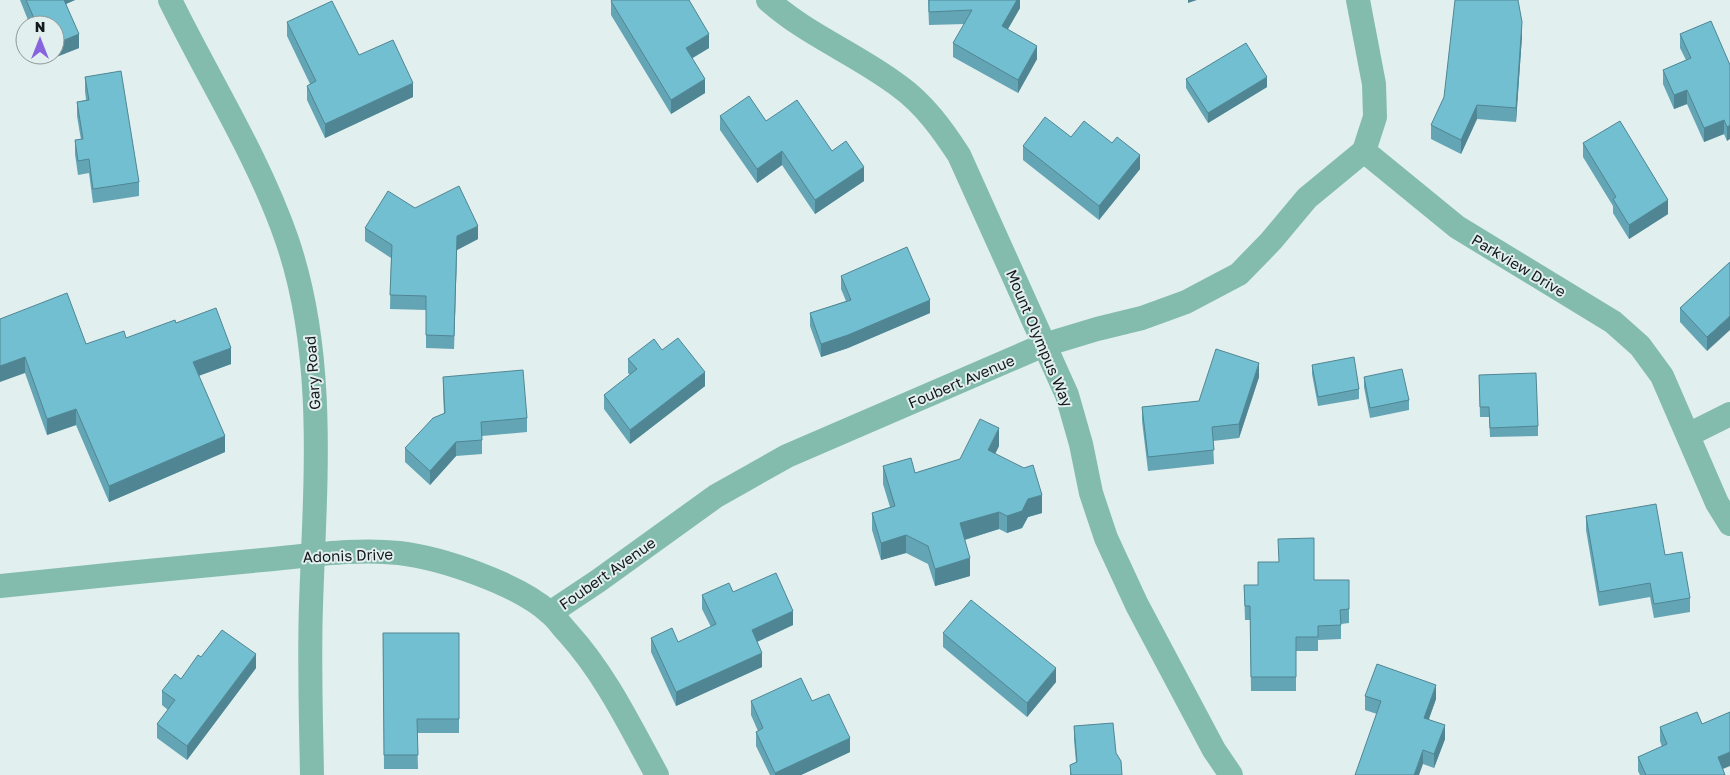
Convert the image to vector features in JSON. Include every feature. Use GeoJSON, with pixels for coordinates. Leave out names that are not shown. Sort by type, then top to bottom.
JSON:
{"type":"FeatureCollection","features":[{"type":"Feature","properties":{"kind":"street","name":"Gary Road"},"geometry":{"type":"LineString","coordinates":[[170,0],[256,164],[272,201],[287,241],[308,321],[313,380],[316,502],[311,606],[312,775]]}},
{"type":"Feature","properties":{"kind":"street","name":"Mount Olympus Way"},"geometry":{"type":"LineString","coordinates":[[768,0],[816,35],[876,69],[901,87],[943,130],[960,155],[1067,395],[1091,493],[1106,538],[1137,605],[1214,750],[1231,775]]}},
{"type":"Feature","properties":{"kind":"street"},"geometry":{"type":"LineString","coordinates":[[1358,0],[1374,84],[1375,117],[1364,151]]}},
{"type":"Feature","properties":{"kind":"street","name":"Foubert Avenue"},"geometry":{"type":"LineString","coordinates":[[550,613],[598,582],[716,496],[787,456],[1044,345],[1142,318],[1186,302],[1239,274],[1271,241],[1307,198],[1364,151]]}},
{"type":"Feature","properties":{"kind":"street","name":"Parkview Drive"},"geometry":{"type":"LineString","coordinates":[[1364,151],[1457,227],[1613,322],[1640,346],[1662,376],[1717,503],[1730,524]]}},
{"type":"Feature","properties":{"kind":"street"},"geometry":{"type":"LineString","coordinates":[[1688,435],[1730,414]]}},
{"type":"Feature","properties":{"kind":"street","name":"Adonis Drive"},"geometry":{"type":"LineString","coordinates":[[0,586],[368,551],[401,553],[434,560],[498,583],[529,598],[550,613],[578,645],[606,683],[657,775]]}},
{"type":"Feature","properties":{"kind":"building"},"geometry":{"type":"Polygon","coordinates":[[[26,0],[64,0],[79,34],[65,40],[65,15],[33,15],[26,0]]]}},
{"type":"Feature","properties":{"kind":"building"},"geometry":{"type":"Polygon","coordinates":[[[612,0],[689,0],[709,34],[686,48],[705,79],[671,100],[612,0]]]}},
{"type":"Feature","properties":{"kind":"building"},"geometry":{"type":"Polygon","coordinates":[[[929,0],[1017,0],[1002,26],[1037,46],[1018,80],[953,43],[972,10],[929,12],[929,0]]]}},
{"type":"Feature","properties":{"kind":"building"},"geometry":{"type":"Polygon","coordinates":[[[1455,0],[1518,0],[1522,22],[1516,108],[1477,105],[1461,140],[1431,125],[1444,97],[1455,0]]]}},
{"type":"Feature","properties":{"kind":"building"},"geometry":{"type":"Polygon","coordinates":[[[332,1],[359,55],[393,40],[413,83],[325,124],[307,86],[316,81],[287,22],[332,1]]]}},
{"type":"Feature","properties":{"kind":"building"},"geometry":{"type":"Polygon","coordinates":[[[1711,21],[1730,65],[1730,125],[1727,127],[1724,120],[1704,128],[1687,90],[1674,95],[1663,70],[1691,58],[1680,34],[1711,21]]]}},
{"type":"Feature","properties":{"kind":"building"},"geometry":{"type":"Polygon","coordinates":[[[1246,43],[1267,77],[1208,113],[1186,79],[1246,43]]]}},
{"type":"Feature","properties":{"kind":"building"},"geometry":{"type":"Polygon","coordinates":[[[121,71],[139,182],[93,189],[89,159],[78,161],[75,140],[83,139],[77,102],[89,100],[85,77],[121,71]]]}},
{"type":"Feature","properties":{"kind":"building"},"geometry":{"type":"Polygon","coordinates":[[[749,96],[766,121],[797,100],[832,151],[846,141],[864,167],[815,200],[782,151],[757,169],[720,116],[749,96]]]}},
{"type":"Feature","properties":{"kind":"building"},"geometry":{"type":"Polygon","coordinates":[[[1045,117],[1071,137],[1084,121],[1112,143],[1117,137],[1140,155],[1099,206],[1023,146],[1045,117]]]}},
{"type":"Feature","properties":{"kind":"building"},"geometry":{"type":"Polygon","coordinates":[[[1620,121],[1668,200],[1629,225],[1613,199],[1616,197],[1583,143],[1620,121]]]}},
{"type":"Feature","properties":{"kind":"building"},"geometry":{"type":"Polygon","coordinates":[[[459,186],[478,226],[457,236],[454,336],[426,335],[426,296],[390,295],[392,245],[365,228],[388,191],[415,208],[459,186]]]}},
{"type":"Feature","properties":{"kind":"building"},"geometry":{"type":"Polygon","coordinates":[[[907,247],[930,300],[848,335],[821,344],[810,313],[851,300],[841,276],[907,247]]]}},
{"type":"Feature","properties":{"kind":"building"},"geometry":{"type":"Polygon","coordinates":[[[1730,262],[1730,316],[1707,337],[1680,308],[1730,262]]]}},
{"type":"Feature","properties":{"kind":"building"},"geometry":{"type":"Polygon","coordinates":[[[67,293],[86,344],[124,331],[126,338],[175,320],[176,323],[216,308],[231,348],[193,362],[225,436],[109,486],[76,409],[47,419],[25,357],[0,366],[0,319],[67,293]]]}},
{"type":"Feature","properties":{"kind":"building"},"geometry":{"type":"Polygon","coordinates":[[[678,338],[705,372],[630,430],[604,395],[637,369],[628,359],[654,339],[662,350],[678,338]]]}},
{"type":"Feature","properties":{"kind":"building"},"geometry":{"type":"Polygon","coordinates":[[[1216,349],[1259,363],[1239,424],[1212,427],[1214,450],[1148,457],[1142,407],[1199,401],[1216,349]]]}},
{"type":"Feature","properties":{"kind":"building"},"geometry":{"type":"Polygon","coordinates":[[[1354,357],[1359,389],[1318,397],[1312,365],[1354,357]]]}},
{"type":"Feature","properties":{"kind":"building"},"geometry":{"type":"Polygon","coordinates":[[[1402,369],[1409,400],[1370,408],[1364,377],[1402,369]]]}},
{"type":"Feature","properties":{"kind":"building"},"geometry":{"type":"Polygon","coordinates":[[[523,370],[527,418],[481,422],[482,440],[456,442],[430,471],[405,448],[433,418],[445,413],[443,377],[523,370]]]}},
{"type":"Feature","properties":{"kind":"building"},"geometry":{"type":"Polygon","coordinates":[[[1536,373],[1538,426],[1490,428],[1489,407],[1480,407],[1479,375],[1536,373]]]}},
{"type":"Feature","properties":{"kind":"building"},"geometry":{"type":"Polygon","coordinates":[[[980,419],[999,428],[988,450],[1024,468],[1033,465],[1042,495],[1028,499],[1022,511],[1007,516],[999,512],[960,523],[970,558],[935,569],[928,546],[906,535],[881,543],[872,513],[895,506],[883,466],[911,458],[915,473],[960,459],[980,419]]]}},
{"type":"Feature","properties":{"kind":"building"},"geometry":{"type":"Polygon","coordinates":[[[1656,504],[1665,555],[1682,552],[1690,598],[1654,604],[1650,583],[1599,592],[1586,516],[1656,504]]]}},
{"type":"Feature","properties":{"kind":"building"},"geometry":{"type":"Polygon","coordinates":[[[1314,538],[1314,580],[1349,580],[1349,609],[1340,610],[1341,625],[1318,626],[1318,637],[1296,637],[1296,677],[1251,677],[1250,606],[1245,606],[1244,585],[1258,585],[1258,562],[1279,562],[1278,539],[1314,538]]]}},
{"type":"Feature","properties":{"kind":"building"},"geometry":{"type":"Polygon","coordinates":[[[776,573],[793,611],[752,630],[762,653],[676,692],[651,638],[672,628],[678,642],[716,624],[702,595],[729,583],[733,592],[776,573]]]}},
{"type":"Feature","properties":{"kind":"building"},"geometry":{"type":"Polygon","coordinates":[[[971,600],[1056,668],[1027,703],[943,633],[971,600]]]}},
{"type":"Feature","properties":{"kind":"building"},"geometry":{"type":"Polygon","coordinates":[[[222,630],[256,654],[187,746],[157,724],[175,700],[162,691],[175,674],[181,679],[198,655],[201,657],[222,630]]]}},
{"type":"Feature","properties":{"kind":"building"},"geometry":{"type":"Polygon","coordinates":[[[383,633],[459,633],[459,719],[417,719],[418,755],[384,755],[383,633]]]}},
{"type":"Feature","properties":{"kind":"building"},"geometry":{"type":"Polygon","coordinates":[[[1377,664],[1436,685],[1424,718],[1445,725],[1434,754],[1423,750],[1414,775],[1355,775],[1381,701],[1365,696],[1377,664]]]}},
{"type":"Feature","properties":{"kind":"building"},"geometry":{"type":"Polygon","coordinates":[[[801,678],[812,701],[829,694],[850,738],[775,773],[756,732],[763,728],[751,701],[801,678]]]}},
{"type":"Feature","properties":{"kind":"building"},"geometry":{"type":"Polygon","coordinates":[[[1697,712],[1702,724],[1730,712],[1730,752],[1718,757],[1725,775],[1646,775],[1638,757],[1667,744],[1660,727],[1697,712]]]}},
{"type":"Feature","properties":{"kind":"building"},"geometry":{"type":"Polygon","coordinates":[[[1113,723],[1116,753],[1121,761],[1122,775],[1071,775],[1070,765],[1077,762],[1074,726],[1113,723]]]}}]}
